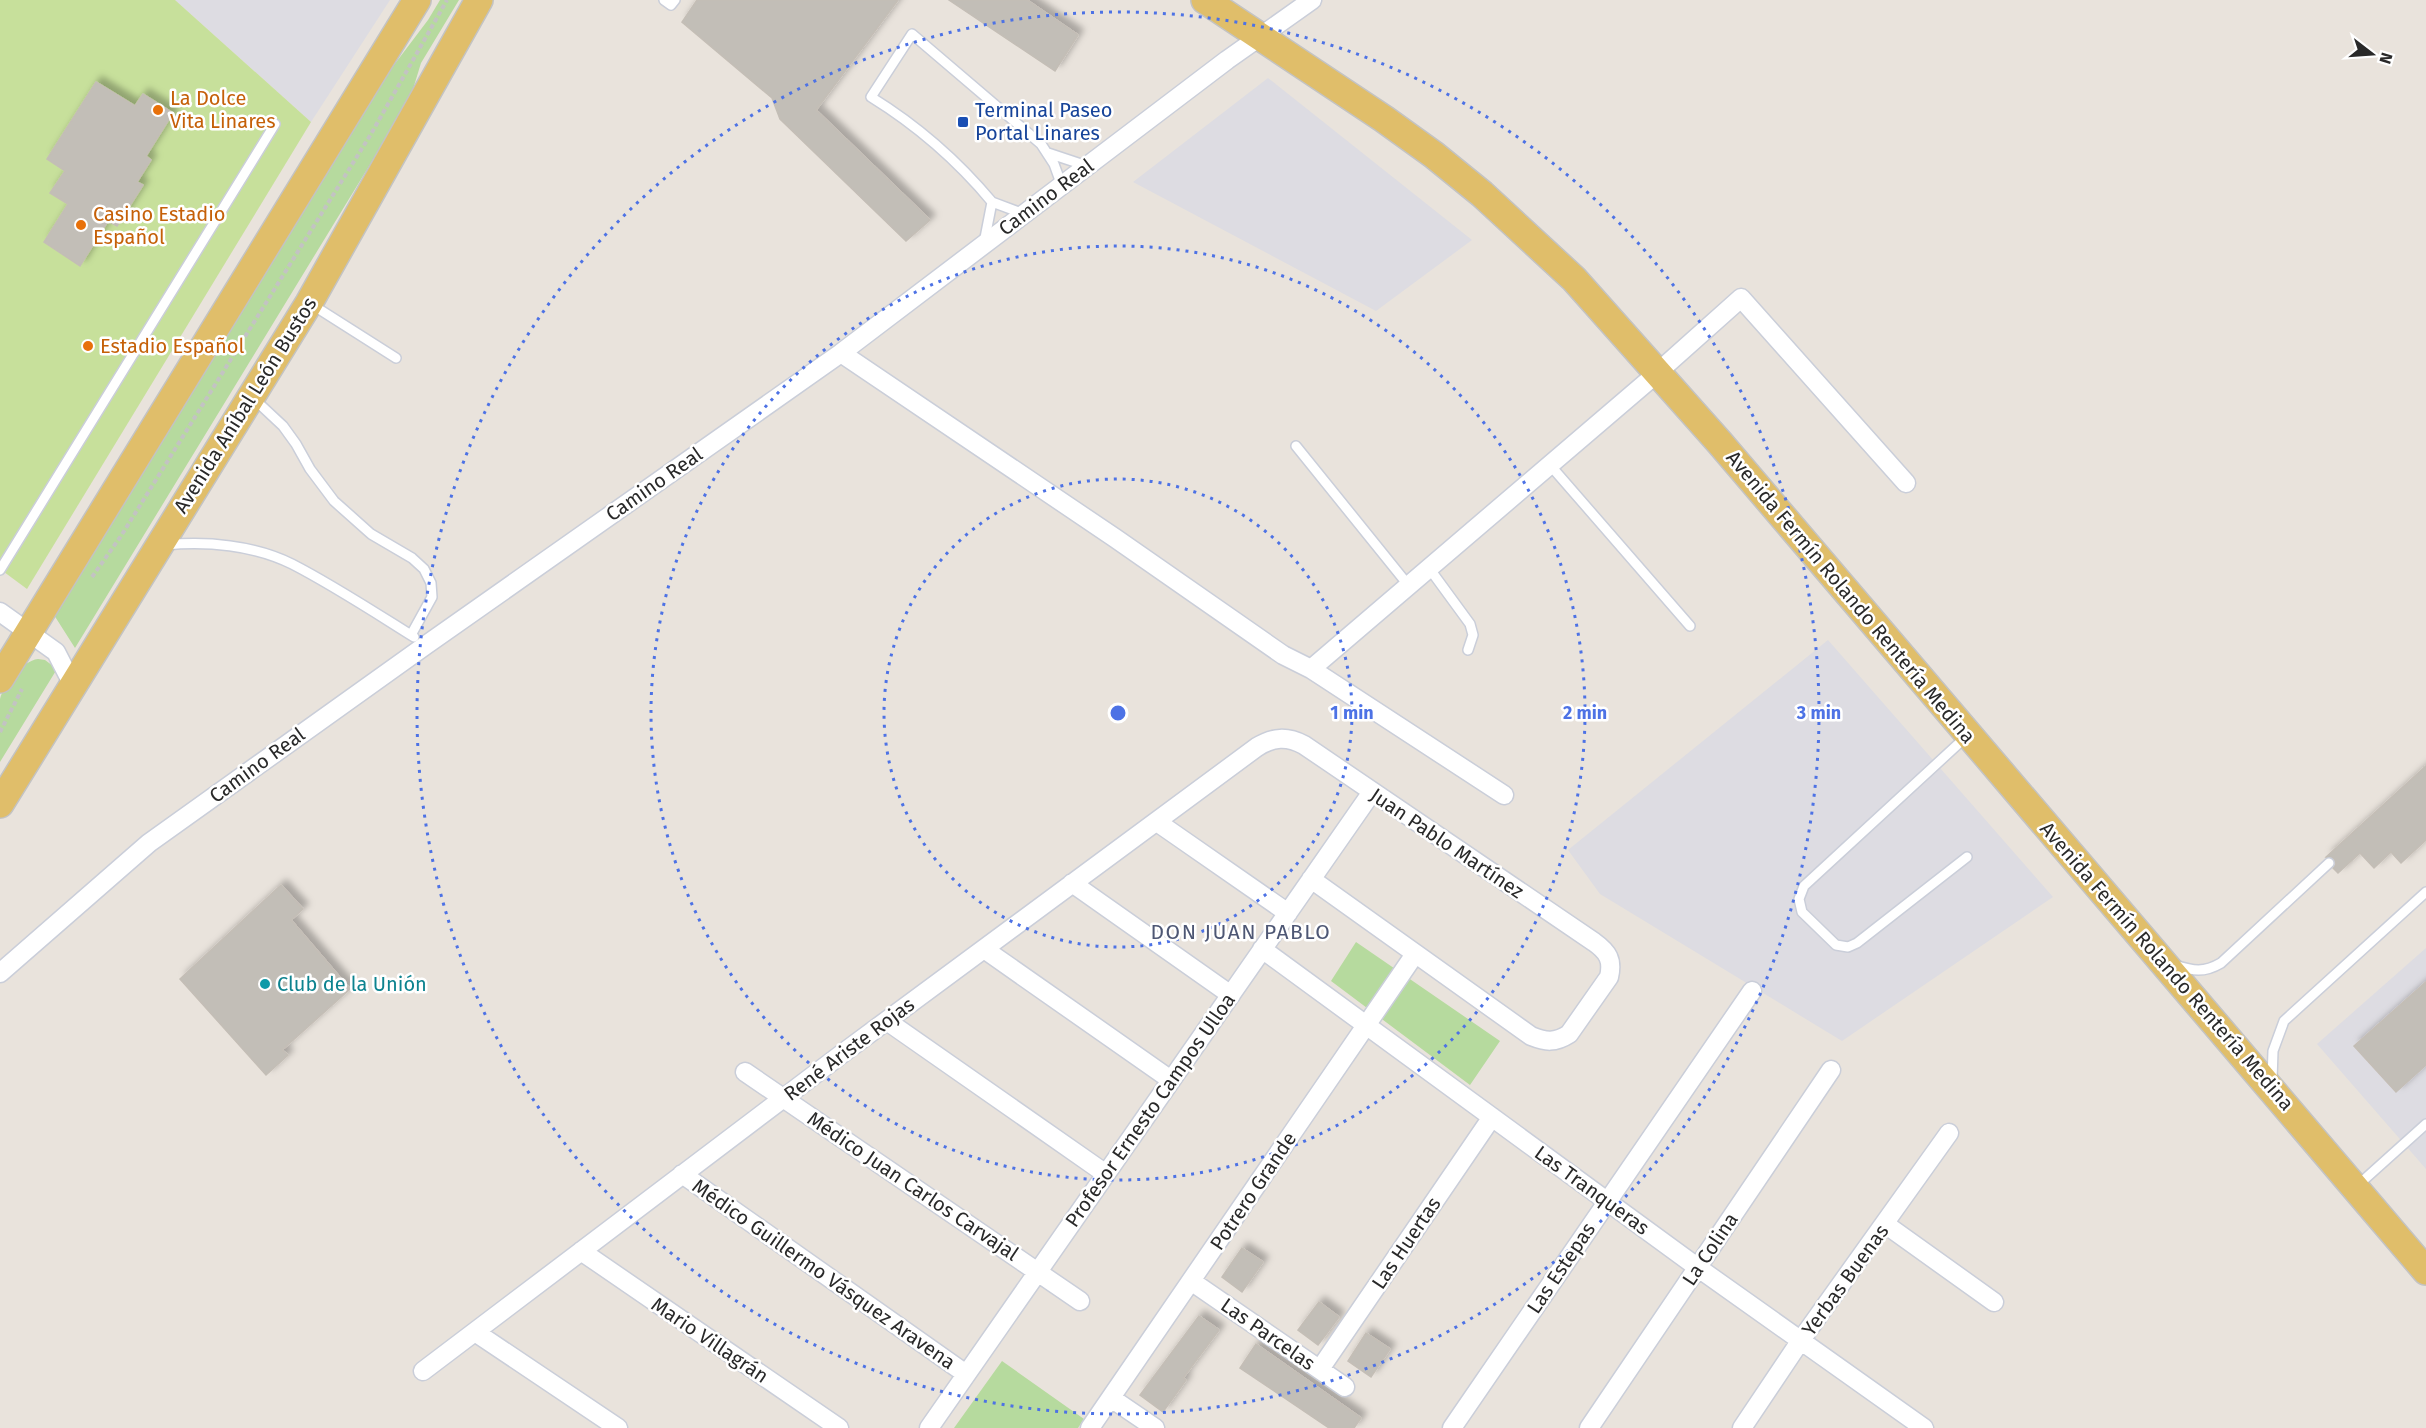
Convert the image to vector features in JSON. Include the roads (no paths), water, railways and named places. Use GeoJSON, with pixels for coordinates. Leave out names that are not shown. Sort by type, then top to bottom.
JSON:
{"type":"FeatureCollection","features":[{"type":"Feature","properties":{"kind":"main road"},"geometry":{"type":"LineString","coordinates":[[0,679],[417,0]]}},
{"type":"Feature","properties":{"kind":"main road","name":"Avenida Aníbal León Bustos"},"geometry":{"type":"LineString","coordinates":[[0,804],[309,303],[479,0]]}},
{"type":"Feature","properties":{"kind":"main road","name":"Avenida Fermín Rolando Rentería Medina"},"geometry":{"type":"LineString","coordinates":[[1205,0],[1384,119],[1482,194],[1574,279],[1720,443],[2426,1271]]}},
{"type":"Feature","properties":{"kind":"street","name":"Camino Real"},"geometry":{"type":"LineString","coordinates":[[0,973],[149,843],[418,640],[841,353],[1234,55],[1263,37],[1312,0]]}},
{"type":"Feature","properties":{"kind":"street"},"geometry":{"type":"LineString","coordinates":[[1311,669],[1658,373],[1741,298],[1906,483]]}},
{"type":"Feature","properties":{"kind":"street"},"geometry":{"type":"LineString","coordinates":[[841,353],[1096,525],[1283,655],[1311,669],[1504,795]]}},
{"type":"Feature","properties":{"kind":"street"},"geometry":{"type":"LineString","coordinates":[[0,612],[56,652],[73,685]]}},
{"type":"Feature","properties":{"kind":"street","name":"Juan Pablo Martínez"},"geometry":{"type":"LineString","coordinates":[[1280,738],[1304,745],[1594,942],[1610,957],[1611,967],[1609,977],[1569,1034],[1559,1040],[1549,1042],[1531,1036],[1415,954]]}},
{"type":"Feature","properties":{"kind":"street","name":"René Ariste Rojas"},"geometry":{"type":"LineString","coordinates":[[423,1371],[887,1020],[1257,747],[1272,739],[1280,738]]}},
{"type":"Feature","properties":{"kind":"street","name":"Profesor Ernesto Campos Ulloa"},"geometry":{"type":"LineString","coordinates":[[928,1428],[1372,792]]}},
{"type":"Feature","properties":{"kind":"street"},"geometry":{"type":"LineString","coordinates":[[1157,822],[1288,913]]}},
{"type":"Feature","properties":{"kind":"street"},"geometry":{"type":"LineString","coordinates":[[1311,879],[1415,954]]}},
{"type":"Feature","properties":{"kind":"street"},"geometry":{"type":"LineString","coordinates":[[1072,884],[1231,994]]}},
{"type":"Feature","properties":{"kind":"street"},"geometry":{"type":"LineString","coordinates":[[984,949],[1171,1080]]}},
{"type":"Feature","properties":{"kind":"street","name":"Las Tranqueras"},"geometry":{"type":"LineString","coordinates":[[1262,949],[1697,1267],[1924,1428]]}},
{"type":"Feature","properties":{"kind":"street","name":"Potrero Grande"},"geometry":{"type":"LineString","coordinates":[[1090,1428],[1415,954]]}},
{"type":"Feature","properties":{"kind":"street","name":"Las Estepas"},"geometry":{"type":"LineString","coordinates":[[1452,1428],[1752,991]]}},
{"type":"Feature","properties":{"kind":"street"},"geometry":{"type":"LineString","coordinates":[[887,1020],[1106,1174]]}},
{"type":"Feature","properties":{"kind":"street","name":"La Colina"},"geometry":{"type":"LineString","coordinates":[[1589,1428],[1831,1070]]}},
{"type":"Feature","properties":{"kind":"street","name":"Médico Juan Carlos Carvajal"},"geometry":{"type":"LineString","coordinates":[[745,1072],[1080,1301]]}},
{"type":"Feature","properties":{"kind":"street","name":"Las Huertas"},"geometry":{"type":"LineString","coordinates":[[1320,1369],[1492,1117]]}},
{"type":"Feature","properties":{"kind":"street","name":"Yerbas Buenas"},"geometry":{"type":"LineString","coordinates":[[1742,1428],[1949,1133]]}},
{"type":"Feature","properties":{"kind":"street","name":"Médico Guillermo Vásquez Aravena"},"geometry":{"type":"LineString","coordinates":[[682,1174],[966,1374]]}},
{"type":"Feature","properties":{"kind":"street"},"geometry":{"type":"LineString","coordinates":[[1885,1224],[1994,1302]]}},
{"type":"Feature","properties":{"kind":"street","name":"Mario Villagrán"},"geometry":{"type":"LineString","coordinates":[[581,1251],[839,1428]]}},
{"type":"Feature","properties":{"kind":"street","name":"Las Parcelas"},"geometry":{"type":"LineString","coordinates":[[1191,1281],[1345,1387]]}},
{"type":"Feature","properties":{"kind":"street"},"geometry":{"type":"LineString","coordinates":[[475,1332],[618,1428]]}},
{"type":"Feature","properties":{"kind":"street"},"geometry":{"type":"LineString","coordinates":[[1111,1398],[1155,1428]]}},
{"type":"Feature","properties":{"kind":"lane"},"geometry":{"type":"LineString","coordinates":[[664,0],[671,5],[675,0]]}},
{"type":"Feature","properties":{"kind":"lane"},"geometry":{"type":"LineString","coordinates":[[1024,214],[992,202],[957,163],[925,134],[870,97],[912,34],[1032,136],[1048,153],[1062,186]]}},
{"type":"Feature","properties":{"kind":"lane"},"geometry":{"type":"LineString","coordinates":[[0,570],[275,124]]}},
{"type":"Feature","properties":{"kind":"lane"},"geometry":{"type":"LineString","coordinates":[[1048,153],[1087,166]]}},
{"type":"Feature","properties":{"kind":"lane"},"geometry":{"type":"LineString","coordinates":[[983,245],[992,202]]}},
{"type":"Feature","properties":{"kind":"lane"},"geometry":{"type":"LineString","coordinates":[[309,303],[396,358]]}},
{"type":"Feature","properties":{"kind":"lane"},"geometry":{"type":"LineString","coordinates":[[159,546],[196,544],[224,546],[290,563],[418,640],[432,597],[431,583],[424,569],[412,558],[370,534],[334,501],[310,469],[283,426],[251,397]]}},
{"type":"Feature","properties":{"kind":"lane"},"geometry":{"type":"LineString","coordinates":[[1296,446],[1409,586]]}},
{"type":"Feature","properties":{"kind":"lane"},"geometry":{"type":"LineString","coordinates":[[1550,465],[1690,626]]}},
{"type":"Feature","properties":{"kind":"lane"},"geometry":{"type":"LineString","coordinates":[[1429,568],[1470,624],[1473,635],[1468,650]]}},
{"type":"Feature","properties":{"kind":"lane"},"geometry":{"type":"LineString","coordinates":[[1967,857],[1857,943],[1848,947],[1836,945],[1802,912],[1799,898],[1804,886],[1968,735]]}},
{"type":"Feature","properties":{"kind":"lane"},"geometry":{"type":"LineString","coordinates":[[2160,959],[2195,971],[2212,968],[2221,963],[2329,863]]}},
{"type":"Feature","properties":{"kind":"lane"},"geometry":{"type":"LineString","coordinates":[[2272,1089],[2273,1050],[2284,1021],[2426,892]]}},
{"type":"Feature","properties":{"kind":"lane"},"geometry":{"type":"LineString","coordinates":[[2355,1187],[2426,1124]]}},
{"type":"Feature","properties":{"kind":"place","name":"La Dolce Vita Linares"},"geometry":{"type":"Point","coordinates":[158,110]}},
{"type":"Feature","properties":{"kind":"place","name":"Terminal Paseo Portal Linares"},"geometry":{"type":"Point","coordinates":[963,122]}},
{"type":"Feature","properties":{"kind":"place","name":"Casino Estadio Español"},"geometry":{"type":"Point","coordinates":[81,225]}},
{"type":"Feature","properties":{"kind":"place","name":"Estadio Español"},"geometry":{"type":"Point","coordinates":[88,346]}},
{"type":"Feature","properties":{"kind":"place","name":"Club de la Unión"},"geometry":{"type":"Point","coordinates":[265,984]}},
{"type":"Feature","properties":{"kind":"district","name":"DON JUAN PABLO"},"geometry":{"type":"Point","coordinates":[1241,932]}}]}
